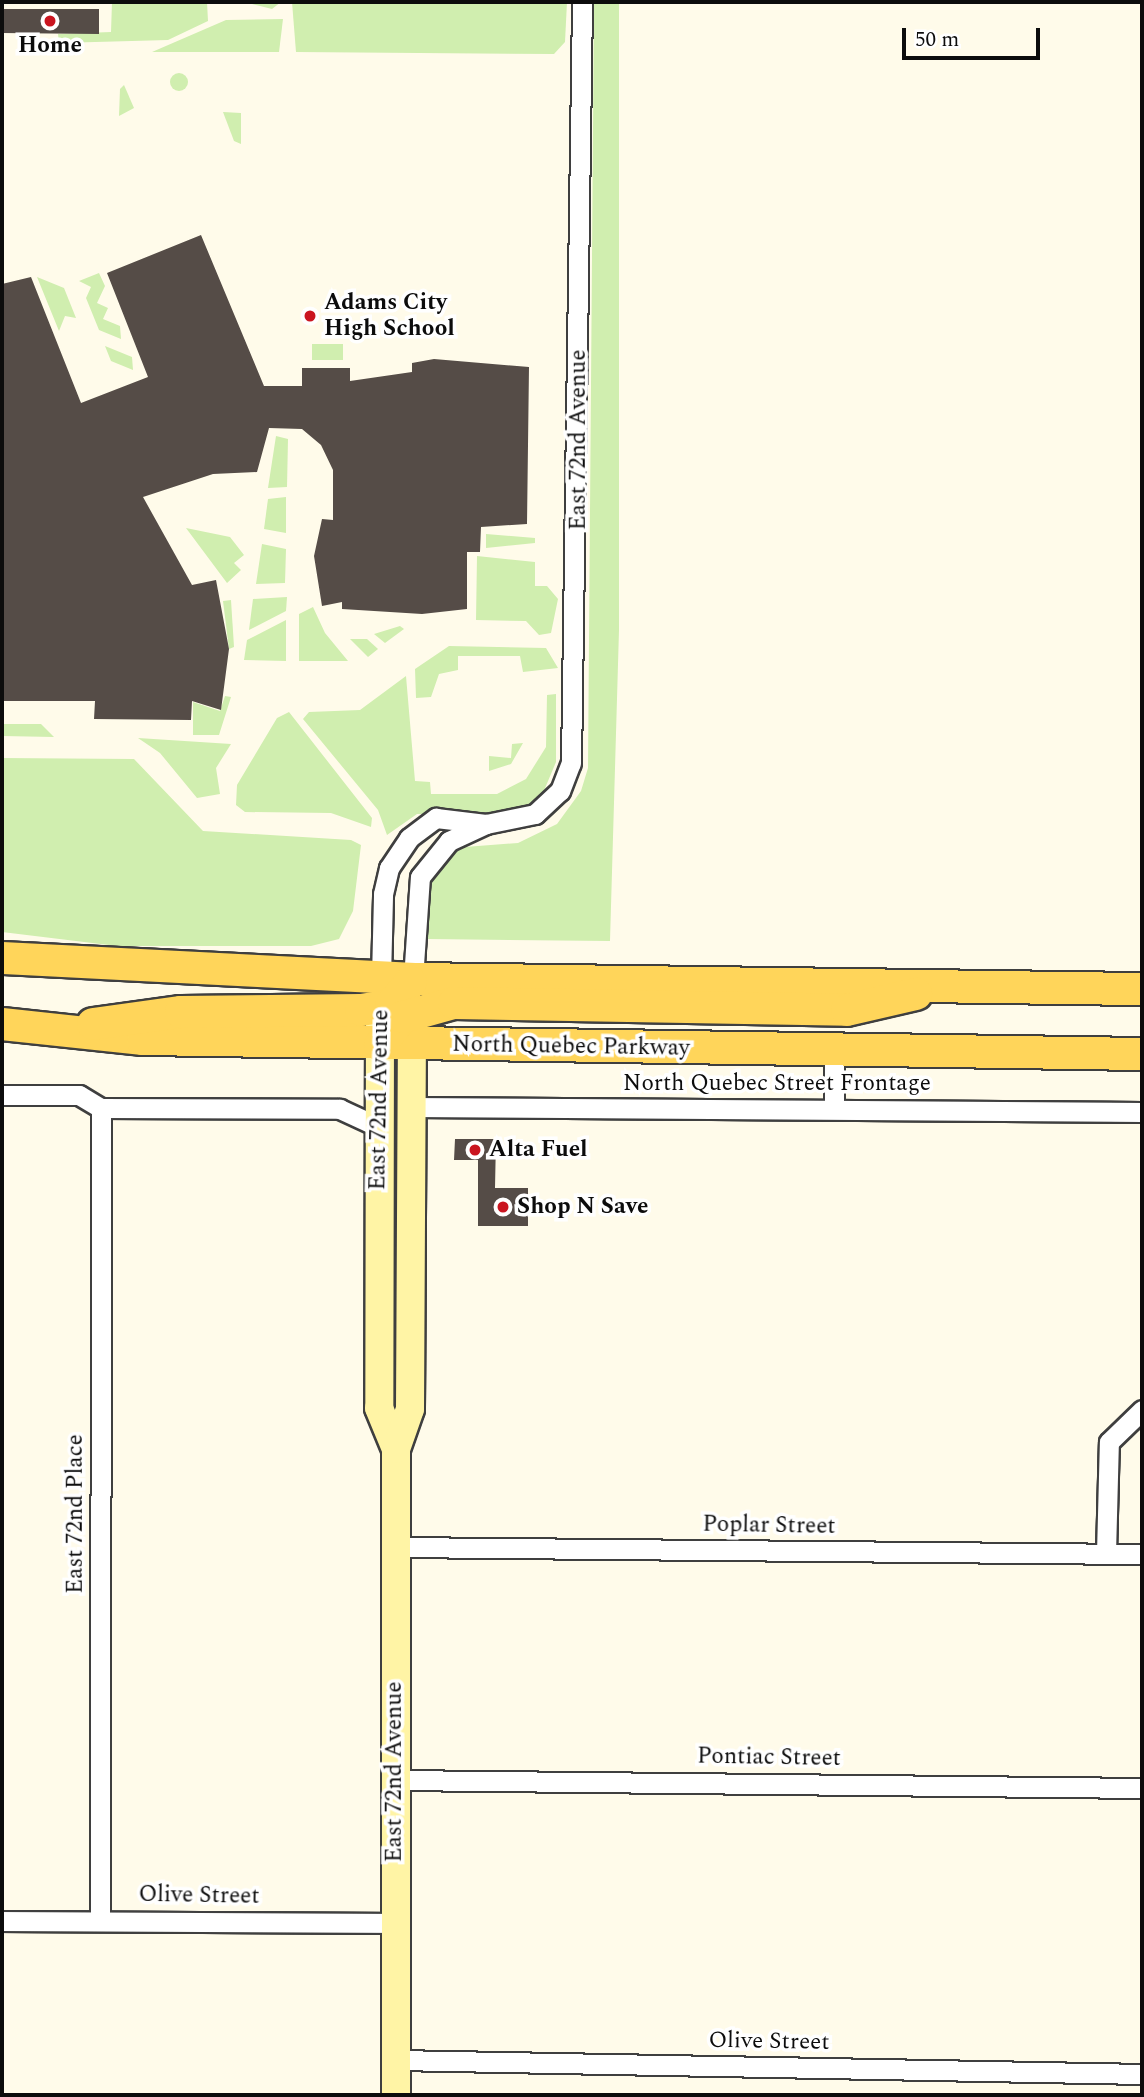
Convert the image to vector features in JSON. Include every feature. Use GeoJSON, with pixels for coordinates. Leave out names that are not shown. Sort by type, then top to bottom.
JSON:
{"type":"FeatureCollection","features":[{"type":"Feature","properties":{"kind":"main road"},"geometry":{"type":"LineString","coordinates":[[2,958],[381,993]]}},
{"type":"Feature","properties":{"kind":"main road"},"geometry":{"type":"LineString","coordinates":[[62,1033],[169,1013],[381,993],[413,979],[1142,989]]}},
{"type":"Feature","properties":{"kind":"main road","name":"East 72nd Avenue"},"geometry":{"type":"LineString","coordinates":[[396,2095],[396,1449],[410,1409],[413,979]]}},
{"type":"Feature","properties":{"kind":"main road"},"geometry":{"type":"LineString","coordinates":[[380,1045],[395,1022],[412,1013],[454,1003],[848,1010],[891,1004],[930,986]]}},
{"type":"Feature","properties":{"kind":"main road","name":"East 72nd Avenue"},"geometry":{"type":"LineString","coordinates":[[381,993],[379,1408],[396,1449]]}},
{"type":"Feature","properties":{"kind":"main road","name":"North Quebec Parkway"},"geometry":{"type":"LineString","coordinates":[[2,1024],[62,1033],[380,1045],[1142,1054]]}},
{"type":"Feature","properties":{"kind":"street","name":"East 72nd Avenue"},"geometry":{"type":"LineString","coordinates":[[413,979],[420,877],[449,841],[485,824],[535,814],[560,791],[571,764],[582,2]]}},
{"type":"Feature","properties":{"kind":"street","name":"East 72nd Avenue"},"geometry":{"type":"LineString","coordinates":[[381,993],[383,894],[397,851],[436,818],[485,824]]}},
{"type":"Feature","properties":{"kind":"street"},"geometry":{"type":"LineString","coordinates":[[834,1050],[834,1108]]}},
{"type":"Feature","properties":{"kind":"street"},"geometry":{"type":"LineString","coordinates":[[2,1095],[79,1095],[101,1108],[340,1109],[379,1127]]}},
{"type":"Feature","properties":{"kind":"street","name":"East 72nd Place"},"geometry":{"type":"LineString","coordinates":[[100,1920],[101,1108]]}},
{"type":"Feature","properties":{"kind":"street","name":"North Quebec Street Frontage"},"geometry":{"type":"LineString","coordinates":[[411,1108],[834,1108],[1142,1112]]}},
{"type":"Feature","properties":{"kind":"street"},"geometry":{"type":"LineString","coordinates":[[1106,1553],[1109,1442],[1142,1410]]}},
{"type":"Feature","properties":{"kind":"street","name":"Poplar Street"},"geometry":{"type":"LineString","coordinates":[[395,1547],[1142,1554]]}},
{"type":"Feature","properties":{"kind":"street","name":"Pontiac Street"},"geometry":{"type":"LineString","coordinates":[[395,1780],[1142,1788]]}},
{"type":"Feature","properties":{"kind":"street","name":"Olive Street"},"geometry":{"type":"LineString","coordinates":[[2,1921],[395,1923]]}},
{"type":"Feature","properties":{"kind":"street","name":"Olive Street"},"geometry":{"type":"LineString","coordinates":[[395,2060],[1142,2074]]}},
{"type":"Feature","properties":{"kind":"green space"},"geometry":{"type":"Polygon","coordinates":[[[112,2],[207,2],[208,21],[168,40],[59,43],[58,34],[111,32],[112,2]]]}},
{"type":"Feature","properties":{"kind":"green space"},"geometry":{"type":"Polygon","coordinates":[[[244,2],[281,2],[272,9],[244,2]]]}},
{"type":"Feature","properties":{"kind":"green space"},"geometry":{"type":"Polygon","coordinates":[[[292,2],[567,2],[565,42],[554,54],[296,52],[292,2]]]}},
{"type":"Feature","properties":{"kind":"green space"},"geometry":{"type":"Polygon","coordinates":[[[594,2],[619,2],[619,630],[610,941],[428,939],[428,881],[447,856],[465,847],[518,843],[557,824],[581,791],[588,768],[594,2]]]}},
{"type":"Feature","properties":{"kind":"green space"},"geometry":{"type":"Polygon","coordinates":[[[283,19],[279,52],[152,52],[226,20],[283,19]]]}},
{"type":"Feature","properties":{"kind":"green space"},"geometry":{"type":"Polygon","coordinates":[[[179,73],[185,76],[188,82],[185,88],[179,91],[173,88],[170,82],[173,76],[179,73]]]}},
{"type":"Feature","properties":{"kind":"green space"},"geometry":{"type":"Polygon","coordinates":[[[124,85],[134,108],[119,116],[120,89],[124,85]]]}},
{"type":"Feature","properties":{"kind":"green space"},"geometry":{"type":"Polygon","coordinates":[[[223,112],[241,113],[241,144],[234,141],[223,112]]]}},
{"type":"Feature","properties":{"kind":"green space"},"geometry":{"type":"Polygon","coordinates":[[[99,273],[105,286],[97,303],[108,308],[103,319],[120,326],[121,339],[99,330],[86,298],[91,287],[79,281],[99,273]]]}},
{"type":"Feature","properties":{"kind":"green space"},"geometry":{"type":"Polygon","coordinates":[[[37,277],[64,288],[76,318],[65,316],[59,331],[37,277]]]}},
{"type":"Feature","properties":{"kind":"green space"},"geometry":{"type":"Polygon","coordinates":[[[312,344],[343,344],[343,360],[312,360],[312,344]]]}},
{"type":"Feature","properties":{"kind":"green space"},"geometry":{"type":"Polygon","coordinates":[[[105,346],[132,357],[133,370],[111,361],[105,346]]]}},
{"type":"Feature","properties":{"kind":"green space"},"geometry":{"type":"Polygon","coordinates":[[[276,436],[288,439],[287,487],[268,488],[276,436]]]}},
{"type":"Feature","properties":{"kind":"green space"},"geometry":{"type":"Polygon","coordinates":[[[286,497],[286,533],[264,529],[268,499],[286,497]]]}},
{"type":"Feature","properties":{"kind":"green space"},"geometry":{"type":"Polygon","coordinates":[[[186,528],[230,537],[244,555],[234,563],[241,570],[227,583],[186,528]]]}},
{"type":"Feature","properties":{"kind":"green space"},"geometry":{"type":"Polygon","coordinates":[[[486,534],[535,538],[535,543],[486,548],[486,534]]]}},
{"type":"Feature","properties":{"kind":"green space"},"geometry":{"type":"Polygon","coordinates":[[[262,544],[286,549],[285,583],[256,584],[262,544]]]}},
{"type":"Feature","properties":{"kind":"green space"},"geometry":{"type":"Polygon","coordinates":[[[477,556],[535,562],[535,586],[547,586],[558,599],[551,633],[539,635],[526,621],[476,620],[477,556]]]}},
{"type":"Feature","properties":{"kind":"green space"},"geometry":{"type":"Polygon","coordinates":[[[287,597],[286,611],[249,630],[253,599],[287,597]]]}},
{"type":"Feature","properties":{"kind":"green space"},"geometry":{"type":"Polygon","coordinates":[[[231,600],[234,647],[229,649],[223,601],[231,600]]]}},
{"type":"Feature","properties":{"kind":"green space"},"geometry":{"type":"Polygon","coordinates":[[[313,607],[325,633],[348,661],[299,661],[299,614],[313,607]]]}},
{"type":"Feature","properties":{"kind":"green space"},"geometry":{"type":"Polygon","coordinates":[[[286,620],[286,661],[244,660],[247,640],[286,620]]]}},
{"type":"Feature","properties":{"kind":"green space"},"geometry":{"type":"Polygon","coordinates":[[[400,626],[404,629],[385,643],[374,634],[400,626]]]}},
{"type":"Feature","properties":{"kind":"green space"},"geometry":{"type":"Polygon","coordinates":[[[350,639],[367,639],[378,649],[368,657],[350,639]]]}},
{"type":"Feature","properties":{"kind":"green space"},"geometry":{"type":"Polygon","coordinates":[[[449,646],[546,648],[558,668],[523,672],[520,656],[458,656],[458,670],[439,674],[431,697],[416,698],[415,669],[449,646]]]}},
{"type":"Feature","properties":{"kind":"green space"},"geometry":{"type":"Polygon","coordinates":[[[406,676],[415,781],[430,782],[431,794],[497,794],[526,779],[546,747],[547,695],[556,694],[556,762],[543,793],[525,807],[497,814],[417,814],[387,835],[378,810],[303,719],[309,712],[360,710],[406,676]]]}},
{"type":"Feature","properties":{"kind":"green space"},"geometry":{"type":"Polygon","coordinates":[[[225,696],[231,697],[219,735],[193,735],[193,702],[220,711],[225,696]]]}},
{"type":"Feature","properties":{"kind":"green space"},"geometry":{"type":"Polygon","coordinates":[[[289,712],[372,818],[371,827],[331,813],[245,812],[236,805],[237,785],[277,718],[289,712]]]}},
{"type":"Feature","properties":{"kind":"green space"},"geometry":{"type":"Polygon","coordinates":[[[2,724],[41,724],[54,737],[2,736],[2,724]]]}},
{"type":"Feature","properties":{"kind":"green space"},"geometry":{"type":"Polygon","coordinates":[[[138,738],[231,744],[216,768],[220,794],[197,798],[160,753],[138,738]]]}},
{"type":"Feature","properties":{"kind":"green space"},"geometry":{"type":"Polygon","coordinates":[[[523,743],[511,764],[489,771],[489,756],[511,758],[512,744],[523,743]]]}},
{"type":"Feature","properties":{"kind":"green space"},"geometry":{"type":"Polygon","coordinates":[[[2,758],[134,759],[203,831],[351,840],[361,845],[353,911],[339,939],[311,946],[117,946],[2,932],[2,758]]]}},
{"type":"Feature","properties":{"kind":"building","name":"Home"},"geometry":{"type":"Polygon","coordinates":[[[2,9],[99,9],[99,34],[2,33],[2,9]]]}},
{"type":"Feature","properties":{"kind":"building"},"geometry":{"type":"Polygon","coordinates":[[[201,235],[264,386],[302,386],[302,368],[350,368],[350,381],[412,372],[412,363],[434,359],[529,367],[527,524],[481,527],[480,552],[467,552],[467,609],[422,614],[342,609],[342,602],[322,606],[314,556],[322,519],[333,520],[333,470],[321,445],[302,429],[269,428],[257,472],[213,474],[143,497],[192,585],[216,580],[229,649],[221,710],[192,701],[191,720],[94,719],[95,701],[2,701],[2,284],[31,277],[81,403],[148,377],[107,273],[201,235]]]}},
{"type":"Feature","properties":{"kind":"building"},"geometry":{"type":"Polygon","coordinates":[[[455,1139],[496,1139],[495,1188],[528,1188],[528,1226],[478,1226],[478,1160],[454,1160],[455,1139]]]}},
{"type":"Feature","properties":{"kind":"place","name":"Home"},"geometry":{"type":"Point","coordinates":[50,21]}},
{"type":"Feature","properties":{"kind":"place","name":"Adams City High School"},"geometry":{"type":"Point","coordinates":[310,316]}},
{"type":"Feature","properties":{"kind":"place","name":"Alta Fuel"},"geometry":{"type":"Point","coordinates":[475,1150]}},
{"type":"Feature","properties":{"kind":"place","name":"Shop N Save"},"geometry":{"type":"Point","coordinates":[503,1207]}}]}
